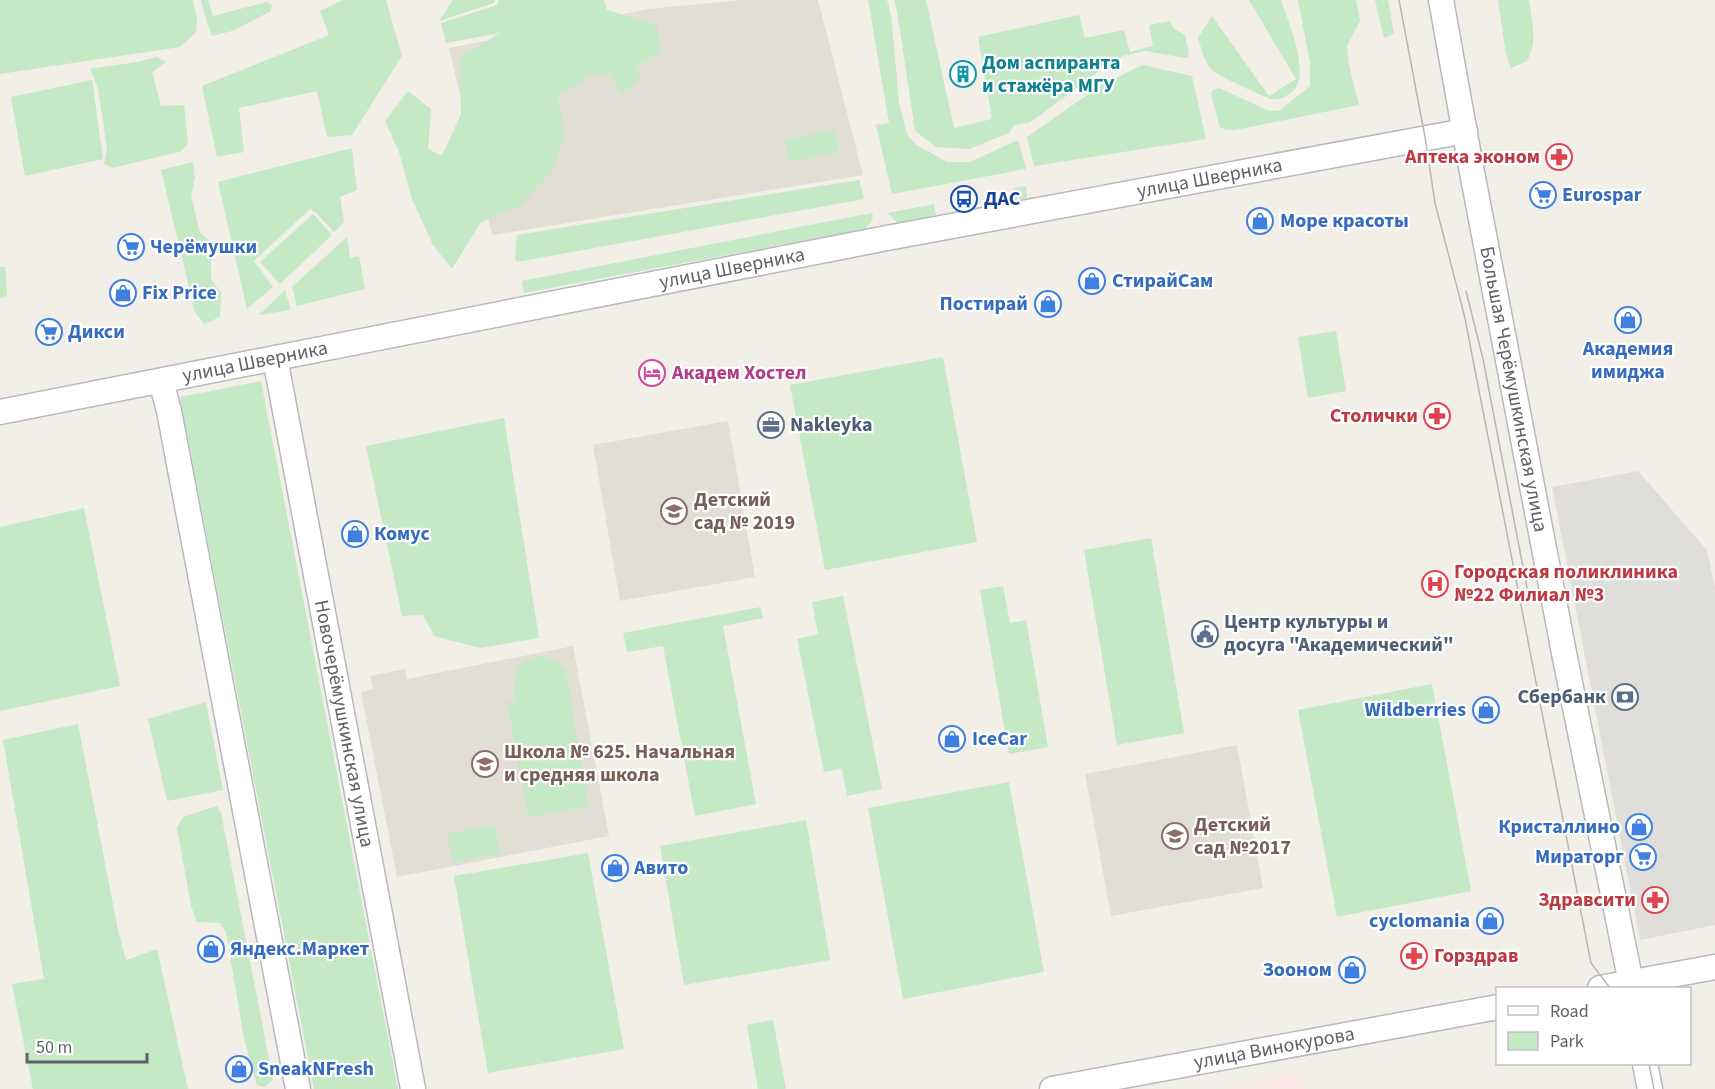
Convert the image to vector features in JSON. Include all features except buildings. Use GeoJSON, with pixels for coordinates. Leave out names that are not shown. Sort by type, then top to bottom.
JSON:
{"type":"FeatureCollection","features":[{"type":"Feature","properties":{"kind":"street","name":"Большая Черёмушкинская улица"},"geometry":{"type":"LineString","coordinates":[[1441,0],[1565,658],[1631,986]]}},
{"type":"Feature","properties":{"kind":"street","name":"улица Шверника"},"geometry":{"type":"LineString","coordinates":[[0,412],[887,238],[1465,131]]}},
{"type":"Feature","properties":{"kind":"street","name":"Новочерёмушкинская улица"},"geometry":{"type":"LineString","coordinates":[[275,358],[413,1089]]}},
{"type":"Feature","properties":{"kind":"street"},"geometry":{"type":"LineString","coordinates":[[161,381],[169,411],[298,1089]]}},
{"type":"Feature","properties":{"kind":"street"},"geometry":{"type":"LineString","coordinates":[[1616,987],[1631,986],[1715,967]]}},
{"type":"Feature","properties":{"kind":"street","name":"улица Винокурова"},"geometry":{"type":"LineString","coordinates":[[1052,1089],[1496,1007]]}},
{"type":"Feature","properties":{"kind":"street"},"geometry":{"type":"LineString","coordinates":[[1645,1065],[1650,1089]]}},
{"type":"Feature","properties":{"kind":"shaded area"},"geometry":{"type":"Polygon","coordinates":[[[742,0],[818,0],[863,175],[492,235],[449,48],[648,9],[742,0]]]}},
{"type":"Feature","properties":{"kind":"shaded area","name":"Детский сад № 2019"},"geometry":{"type":"Polygon","coordinates":[[[728,421],[755,577],[620,601],[593,445],[728,421]]]}},
{"type":"Feature","properties":{"kind":"shaded area"},"geometry":{"type":"Polygon","coordinates":[[[1638,471],[1707,550],[1715,589],[1715,925],[1640,940],[1552,487],[1638,471]]]}},
{"type":"Feature","properties":{"kind":"shaded area","name":"Школа № 625. Начальная и средняя школа"},"geometry":{"type":"Polygon","coordinates":[[[573,646],[609,836],[397,877],[361,692],[373,689],[370,676],[405,669],[407,679],[573,646]]]}},
{"type":"Feature","properties":{"kind":"shaded area","name":"Детский сад №2017"},"geometry":{"type":"Polygon","coordinates":[[[1237,745],[1263,888],[1111,916],[1085,774],[1237,745]]]}},
{"type":"Feature","properties":{"kind":"shaded area"},"geometry":{"type":"Polygon","coordinates":[[[1300,1073],[1304,1089],[1228,1089],[1239,1086],[1300,1073]]]}},
{"type":"Feature","properties":{"kind":"green space"},"geometry":{"type":"Polygon","coordinates":[[[0,0],[193,0],[197,18],[196,32],[180,47],[0,74],[0,0]]]}},
{"type":"Feature","properties":{"kind":"green space"},"geometry":{"type":"Polygon","coordinates":[[[201,0],[208,0],[213,16],[267,2],[272,5],[271,11],[232,31],[212,36],[201,0]]]}},
{"type":"Feature","properties":{"kind":"green space"},"geometry":{"type":"Polygon","coordinates":[[[343,0],[386,0],[402,56],[352,135],[327,137],[317,91],[239,108],[244,152],[217,157],[202,86],[329,35],[320,11],[343,0]]]}},
{"type":"Feature","properties":{"kind":"green space"},"geometry":{"type":"Polygon","coordinates":[[[453,0],[495,0],[494,3],[439,21],[453,0]]]}},
{"type":"Feature","properties":{"kind":"green space"},"geometry":{"type":"Polygon","coordinates":[[[499,0],[604,0],[607,10],[657,25],[660,51],[637,68],[640,80],[621,94],[609,73],[589,77],[558,96],[565,137],[553,170],[519,207],[481,222],[452,269],[433,245],[412,199],[399,152],[385,121],[408,91],[431,109],[428,149],[442,156],[461,114],[460,57],[500,33],[446,43],[441,23],[497,5],[499,0]]]}},
{"type":"Feature","properties":{"kind":"green space"},"geometry":{"type":"Polygon","coordinates":[[[868,0],[887,0],[891,15],[899,102],[907,134],[915,144],[947,162],[970,162],[1016,141],[1019,143],[1026,169],[892,194],[876,125],[889,123],[868,0]]]}},
{"type":"Feature","properties":{"kind":"green space"},"geometry":{"type":"Polygon","coordinates":[[[894,0],[926,0],[954,128],[992,119],[978,37],[1079,15],[1085,38],[1124,30],[1130,52],[1153,46],[1149,25],[1169,21],[1174,29],[1185,35],[1189,53],[1185,58],[1145,51],[1123,56],[1096,73],[1029,123],[1014,125],[1009,133],[969,149],[936,147],[915,131],[894,0]]]}},
{"type":"Feature","properties":{"kind":"green space"},"geometry":{"type":"Polygon","coordinates":[[[1249,0],[1281,0],[1297,48],[1300,74],[1298,84],[1292,92],[1282,98],[1270,99],[1215,72],[1209,66],[1202,50],[1198,38],[1212,16],[1269,96],[1296,79],[1249,0]]]}},
{"type":"Feature","properties":{"kind":"green space"},"geometry":{"type":"Polygon","coordinates":[[[1298,0],[1356,0],[1360,21],[1347,46],[1349,65],[1359,105],[1235,130],[1220,127],[1211,93],[1213,90],[1219,88],[1267,110],[1279,111],[1310,86],[1310,63],[1298,0]]]}},
{"type":"Feature","properties":{"kind":"green space"},"geometry":{"type":"Polygon","coordinates":[[[1375,0],[1388,0],[1394,34],[1384,38],[1375,0]]]}},
{"type":"Feature","properties":{"kind":"green space"},"geometry":{"type":"Polygon","coordinates":[[[1498,0],[1529,0],[1533,31],[1530,54],[1527,61],[1511,68],[1506,54],[1498,0]]]}},
{"type":"Feature","properties":{"kind":"green space"},"geometry":{"type":"Polygon","coordinates":[[[157,57],[166,62],[152,72],[161,106],[184,105],[188,142],[182,151],[113,168],[104,164],[107,150],[98,88],[90,69],[157,57]]]}},
{"type":"Feature","properties":{"kind":"green space"},"geometry":{"type":"Polygon","coordinates":[[[1143,65],[1192,76],[1206,139],[1034,166],[1027,137],[1103,84],[1143,65]]]}},
{"type":"Feature","properties":{"kind":"green space"},"geometry":{"type":"Polygon","coordinates":[[[92,80],[103,159],[25,176],[11,97],[92,80]]]}},
{"type":"Feature","properties":{"kind":"green space"},"geometry":{"type":"Polygon","coordinates":[[[834,129],[839,152],[790,162],[785,140],[834,129]]]}},
{"type":"Feature","properties":{"kind":"green space"},"geometry":{"type":"Polygon","coordinates":[[[352,148],[357,190],[340,197],[344,222],[334,232],[310,209],[254,261],[273,287],[247,309],[218,182],[352,148]]]}},
{"type":"Feature","properties":{"kind":"green space"},"geometry":{"type":"Polygon","coordinates":[[[193,162],[195,178],[191,195],[200,233],[210,241],[211,279],[221,293],[220,317],[204,324],[195,312],[161,170],[193,162]]]}},
{"type":"Feature","properties":{"kind":"green space"},"geometry":{"type":"Polygon","coordinates":[[[859,180],[864,199],[517,262],[515,257],[517,235],[859,180]]]}},
{"type":"Feature","properties":{"kind":"green space"},"geometry":{"type":"Polygon","coordinates":[[[1026,186],[1027,198],[1014,200],[1013,188],[1026,186]]]}},
{"type":"Feature","properties":{"kind":"green space"},"geometry":{"type":"Polygon","coordinates":[[[934,204],[936,215],[898,223],[887,213],[934,204]]]}},
{"type":"Feature","properties":{"kind":"green space"},"geometry":{"type":"Polygon","coordinates":[[[872,213],[871,222],[865,229],[524,293],[522,281],[872,213]]]}},
{"type":"Feature","properties":{"kind":"green space"},"geometry":{"type":"Polygon","coordinates":[[[313,214],[332,235],[280,284],[260,262],[313,214]]]}},
{"type":"Feature","properties":{"kind":"green space"},"geometry":{"type":"Polygon","coordinates":[[[347,237],[350,258],[359,256],[365,289],[297,306],[292,287],[347,237]]]}},
{"type":"Feature","properties":{"kind":"green space"},"geometry":{"type":"Polygon","coordinates":[[[0,267],[5,267],[7,296],[0,298],[0,267]]]}},
{"type":"Feature","properties":{"kind":"green space"},"geometry":{"type":"Polygon","coordinates":[[[285,290],[291,310],[259,315],[285,290]]]}},
{"type":"Feature","properties":{"kind":"green space"},"geometry":{"type":"Polygon","coordinates":[[[1336,331],[1346,391],[1308,398],[1298,337],[1336,331]]]}},
{"type":"Feature","properties":{"kind":"green space"},"geometry":{"type":"Polygon","coordinates":[[[943,357],[977,542],[825,570],[790,385],[943,357]]]}},
{"type":"Feature","properties":{"kind":"green space"},"geometry":{"type":"Polygon","coordinates":[[[261,381],[398,1089],[314,1089],[180,397],[261,381]]]}},
{"type":"Feature","properties":{"kind":"green space"},"geometry":{"type":"Polygon","coordinates":[[[504,418],[539,638],[480,648],[434,636],[423,615],[402,616],[366,446],[504,418]]]}},
{"type":"Feature","properties":{"kind":"green space"},"geometry":{"type":"Polygon","coordinates":[[[84,508],[120,686],[0,711],[0,527],[84,508]]]}},
{"type":"Feature","properties":{"kind":"green space"},"geometry":{"type":"Polygon","coordinates":[[[1151,538],[1184,733],[1117,745],[1084,550],[1151,538]]]}},
{"type":"Feature","properties":{"kind":"green space"},"geometry":{"type":"Polygon","coordinates":[[[1003,586],[1010,623],[1026,620],[1048,747],[1009,754],[980,590],[1003,586]]]}},
{"type":"Feature","properties":{"kind":"green space"},"geometry":{"type":"Polygon","coordinates":[[[843,596],[882,789],[847,796],[842,769],[824,772],[797,639],[818,634],[812,602],[843,596]]]}},
{"type":"Feature","properties":{"kind":"green space"},"geometry":{"type":"Polygon","coordinates":[[[761,607],[763,618],[723,626],[756,804],[695,816],[663,646],[627,652],[623,633],[761,607]]]}},
{"type":"Feature","properties":{"kind":"green space"},"geometry":{"type":"Polygon","coordinates":[[[539,656],[554,660],[566,671],[588,806],[528,817],[507,702],[515,701],[514,685],[519,667],[539,656]]]}},
{"type":"Feature","properties":{"kind":"green space"},"geometry":{"type":"Polygon","coordinates":[[[1432,684],[1471,891],[1337,917],[1298,710],[1432,684]]]}},
{"type":"Feature","properties":{"kind":"green space"},"geometry":{"type":"Polygon","coordinates":[[[206,702],[223,790],[167,801],[148,719],[206,702]]]}},
{"type":"Feature","properties":{"kind":"green space"},"geometry":{"type":"Polygon","coordinates":[[[78,724],[118,930],[126,960],[157,949],[188,1089],[33,1089],[12,984],[44,979],[3,740],[78,724]]]}},
{"type":"Feature","properties":{"kind":"green space"},"geometry":{"type":"Polygon","coordinates":[[[1009,782],[1044,972],[903,999],[868,808],[1009,782]]]}},
{"type":"Feature","properties":{"kind":"green space"},"geometry":{"type":"Polygon","coordinates":[[[217,806],[221,813],[273,1079],[265,1087],[257,1085],[244,1039],[226,932],[220,923],[197,922],[191,906],[177,828],[183,817],[217,806]]]}},
{"type":"Feature","properties":{"kind":"green space"},"geometry":{"type":"Polygon","coordinates":[[[806,820],[830,960],[684,985],[660,846],[806,820]]]}},
{"type":"Feature","properties":{"kind":"green space"},"geometry":{"type":"Polygon","coordinates":[[[495,825],[500,854],[453,863],[447,834],[495,825]]]}},
{"type":"Feature","properties":{"kind":"green space"},"geometry":{"type":"Polygon","coordinates":[[[588,853],[624,1049],[488,1073],[454,876],[588,853]]]}},
{"type":"Feature","properties":{"kind":"green space"},"geometry":{"type":"Polygon","coordinates":[[[773,1020],[786,1089],[758,1089],[747,1025],[773,1020]]]}},
{"type":"Feature","properties":{"kind":"tram line"},"geometry":{"type":"LineString","coordinates":[[1399,0],[1435,203],[1465,318],[1591,963],[1609,987]]}},
{"type":"Feature","properties":{"kind":"tram line"},"geometry":{"type":"LineString","coordinates":[[1466,291],[1483,359],[1527,588]]}},
{"type":"Feature","properties":{"kind":"tram line"},"geometry":{"type":"LineString","coordinates":[[1649,1065],[1654,1089]]}},
{"type":"Feature","properties":{"kind":"place","name":"Дом аспиранта и стажёра МГУ"},"geometry":{"type":"Point","coordinates":[963,74]}},
{"type":"Feature","properties":{"kind":"place","name":"Аптека эконом"},"geometry":{"type":"Point","coordinates":[1559,157]}},
{"type":"Feature","properties":{"kind":"place","name":"Eurospar"},"geometry":{"type":"Point","coordinates":[1543,195]}},
{"type":"Feature","properties":{"kind":"place","name":"ДАС"},"geometry":{"type":"Point","coordinates":[964,199]}},
{"type":"Feature","properties":{"kind":"place","name":"Море красоты"},"geometry":{"type":"Point","coordinates":[1260,221]}},
{"type":"Feature","properties":{"kind":"place","name":"Черёмушки"},"geometry":{"type":"Point","coordinates":[131,247]}},
{"type":"Feature","properties":{"kind":"place","name":"СтирайСам"},"geometry":{"type":"Point","coordinates":[1092,281]}},
{"type":"Feature","properties":{"kind":"place","name":"Fix Price"},"geometry":{"type":"Point","coordinates":[123,293]}},
{"type":"Feature","properties":{"kind":"place","name":"Постирай"},"geometry":{"type":"Point","coordinates":[1048,304]}},
{"type":"Feature","properties":{"kind":"place","name":"Академия имиджа"},"geometry":{"type":"Point","coordinates":[1628,320]}},
{"type":"Feature","properties":{"kind":"place","name":"Дикси"},"geometry":{"type":"Point","coordinates":[49,332]}},
{"type":"Feature","properties":{"kind":"place","name":"Академ Хостел"},"geometry":{"type":"Point","coordinates":[652,373]}},
{"type":"Feature","properties":{"kind":"place","name":"Столички"},"geometry":{"type":"Point","coordinates":[1437,416]}},
{"type":"Feature","properties":{"kind":"place","name":"Nakleyka"},"geometry":{"type":"Point","coordinates":[771,425]}},
{"type":"Feature","properties":{"kind":"place","name":"Детский сад № 2019"},"geometry":{"type":"Point","coordinates":[674,511]}},
{"type":"Feature","properties":{"kind":"place","name":"Комус"},"geometry":{"type":"Point","coordinates":[355,534]}},
{"type":"Feature","properties":{"kind":"place","name":"Городская поликлиника №22 Филиал №3"},"geometry":{"type":"Point","coordinates":[1435,584]}},
{"type":"Feature","properties":{"kind":"place","name":"Центр культуры и досуга \"Академический\""},"geometry":{"type":"Point","coordinates":[1205,634]}},
{"type":"Feature","properties":{"kind":"place","name":"Сбербанк"},"geometry":{"type":"Point","coordinates":[1625,697]}},
{"type":"Feature","properties":{"kind":"place","name":"Wildberries"},"geometry":{"type":"Point","coordinates":[1486,710]}},
{"type":"Feature","properties":{"kind":"place","name":"IceCar"},"geometry":{"type":"Point","coordinates":[952,739]}},
{"type":"Feature","properties":{"kind":"place","name":"Школа № 625. Начальная и средняя школа"},"geometry":{"type":"Point","coordinates":[485,764]}},
{"type":"Feature","properties":{"kind":"place","name":"Кристаллино"},"geometry":{"type":"Point","coordinates":[1639,827]}},
{"type":"Feature","properties":{"kind":"place","name":"Детский сад №2017"},"geometry":{"type":"Point","coordinates":[1175,836]}},
{"type":"Feature","properties":{"kind":"place","name":"Мираторг"},"geometry":{"type":"Point","coordinates":[1643,857]}},
{"type":"Feature","properties":{"kind":"place","name":"Авито"},"geometry":{"type":"Point","coordinates":[615,868]}},
{"type":"Feature","properties":{"kind":"place","name":"Здравсити"},"geometry":{"type":"Point","coordinates":[1655,900]}},
{"type":"Feature","properties":{"kind":"place","name":"cyclomania"},"geometry":{"type":"Point","coordinates":[1490,921]}},
{"type":"Feature","properties":{"kind":"place","name":"Яндекс.Маркет"},"geometry":{"type":"Point","coordinates":[211,949]}},
{"type":"Feature","properties":{"kind":"place","name":"Горздрав"},"geometry":{"type":"Point","coordinates":[1414,956]}},
{"type":"Feature","properties":{"kind":"place","name":"Зооном"},"geometry":{"type":"Point","coordinates":[1352,970]}},
{"type":"Feature","properties":{"kind":"place","name":"SneakNFresh"},"geometry":{"type":"Point","coordinates":[239,1069]}}]}
